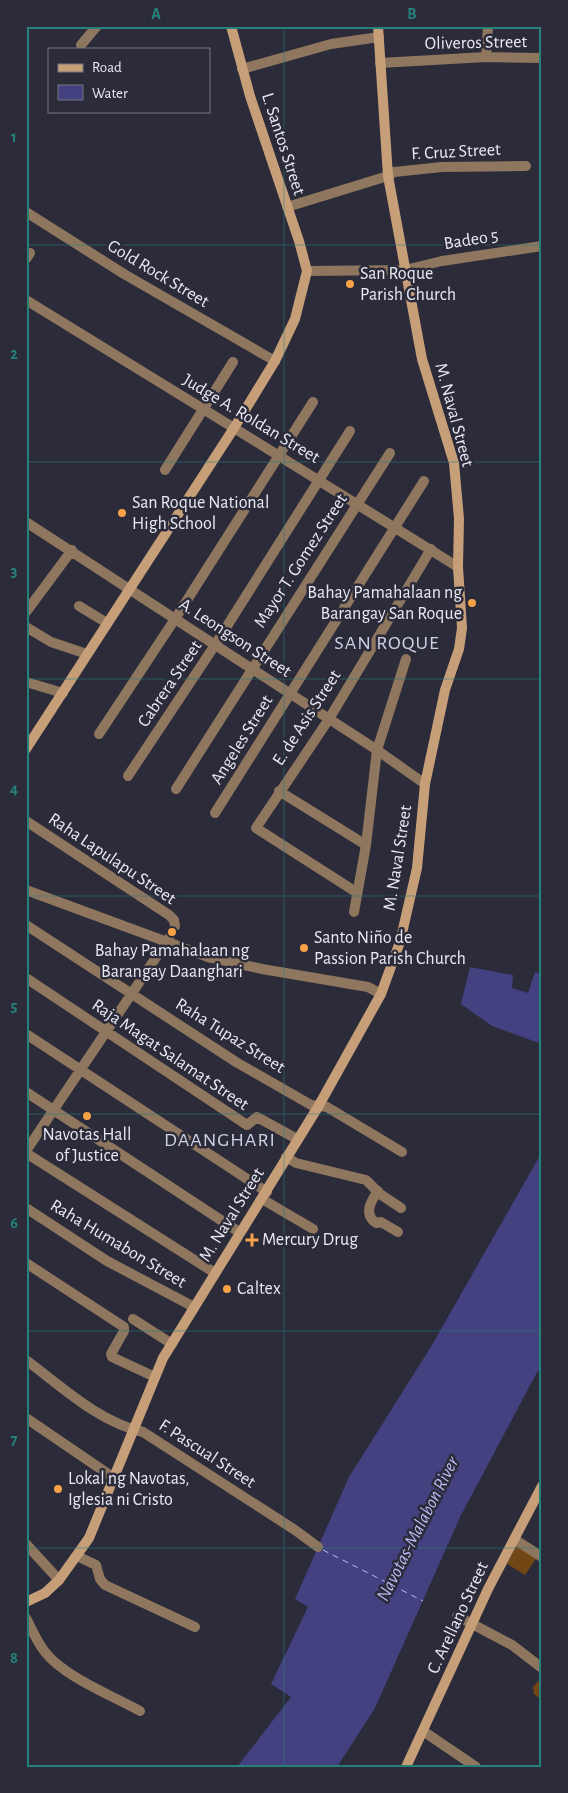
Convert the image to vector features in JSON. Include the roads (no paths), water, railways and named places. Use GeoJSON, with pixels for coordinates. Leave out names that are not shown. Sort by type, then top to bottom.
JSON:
{"type":"FeatureCollection","features":[{"type":"Feature","properties":{"kind":"main road","name":"L. Santos Street"},"geometry":{"type":"LineString","coordinates":[[231,26],[242,68],[307,271]]}},
{"type":"Feature","properties":{"kind":"main road","name":"M. Naval Street"},"geometry":{"type":"LineString","coordinates":[[26,1602],[45,1593],[59,1580],[92,1533],[155,1378],[172,1344],[239,1232],[265,1195],[381,994],[400,942],[417,868],[425,784],[445,690],[459,650],[462,628],[458,567],[459,519],[454,463],[422,359],[388,176],[378,26]]}},
{"type":"Feature","properties":{"kind":"main road"},"geometry":{"type":"LineString","coordinates":[[26,749],[234,428],[275,361],[295,319],[307,271]]}},
{"type":"Feature","properties":{"kind":"main road","name":"C. Arellano Street"},"geometry":{"type":"LineString","coordinates":[[406,1767],[472,1623],[542,1486]]}},
{"type":"Feature","properties":{"kind":"street"},"geometry":{"type":"LineString","coordinates":[[81,45],[97,26]]}},
{"type":"Feature","properties":{"kind":"street"},"geometry":{"type":"LineString","coordinates":[[486,57],[488,26]]}},
{"type":"Feature","properties":{"kind":"street"},"geometry":{"type":"LineString","coordinates":[[242,68],[331,44],[379,37]]}},
{"type":"Feature","properties":{"kind":"street","name":"Oliveros Street"},"geometry":{"type":"LineString","coordinates":[[380,63],[486,57],[542,58]]}},
{"type":"Feature","properties":{"kind":"street","name":"F. Cruz Street"},"geometry":{"type":"LineString","coordinates":[[287,207],[388,176],[394,172],[442,167],[526,166]]}},
{"type":"Feature","properties":{"kind":"street","name":"Gold Rock Street"},"geometry":{"type":"LineString","coordinates":[[26,212],[124,274],[275,361]]}},
{"type":"Feature","properties":{"kind":"street","name":"Badeo 5"},"geometry":{"type":"LineString","coordinates":[[307,271],[405,270],[442,261],[542,246]]}},
{"type":"Feature","properties":{"kind":"street","name":"Judge A. Roldan Street"},"geometry":{"type":"LineString","coordinates":[[26,300],[458,567]]}},
{"type":"Feature","properties":{"kind":"street"},"geometry":{"type":"LineString","coordinates":[[165,470],[202,408],[233,362]]}},
{"type":"Feature","properties":{"kind":"street"},"geometry":{"type":"LineString","coordinates":[[99,734],[176,619],[313,402]]}},
{"type":"Feature","properties":{"kind":"street","name":"Cabrera Street"},"geometry":{"type":"LineString","coordinates":[[128,776],[215,645],[350,431]]}},
{"type":"Feature","properties":{"kind":"street","name":"Mayor T. Gomez Street"},"geometry":{"type":"LineString","coordinates":[[176,789],[251,668],[390,453]]}},
{"type":"Feature","properties":{"kind":"street","name":"Angeles Street"},"geometry":{"type":"LineString","coordinates":[[215,813],[424,481]]}},
{"type":"Feature","properties":{"kind":"street","name":"A. Leongson Street"},"geometry":{"type":"LineString","coordinates":[[26,522],[329,718],[425,784]]}},
{"type":"Feature","properties":{"kind":"street","name":"E. de Asis Street"},"geometry":{"type":"LineString","coordinates":[[356,892],[256,828],[278,791],[329,718],[431,549]]}},
{"type":"Feature","properties":{"kind":"street"},"geometry":{"type":"LineString","coordinates":[[26,612],[72,550]]}},
{"type":"Feature","properties":{"kind":"street"},"geometry":{"type":"LineString","coordinates":[[79,606],[107,623]]}},
{"type":"Feature","properties":{"kind":"street"},"geometry":{"type":"LineString","coordinates":[[26,627],[51,642],[87,654]]}},
{"type":"Feature","properties":{"kind":"street"},"geometry":{"type":"LineString","coordinates":[[354,912],[356,892],[366,846],[377,750],[406,658]]}},
{"type":"Feature","properties":{"kind":"street"},"geometry":{"type":"LineString","coordinates":[[26,682],[63,693]]}},
{"type":"Feature","properties":{"kind":"street"},"geometry":{"type":"LineString","coordinates":[[278,791],[366,846]]}},
{"type":"Feature","properties":{"kind":"street","name":"Raha Lapulapu Street"},"geometry":{"type":"LineString","coordinates":[[26,821],[169,914],[174,920],[175,926]]}},
{"type":"Feature","properties":{"kind":"street"},"geometry":{"type":"LineString","coordinates":[[26,890],[167,940],[208,957],[262,969],[368,987],[381,994]]}},
{"type":"Feature","properties":{"kind":"street","name":"Raha Tupaz Street"},"geometry":{"type":"LineString","coordinates":[[26,925],[132,992],[236,1062],[311,1105],[327,1107],[402,1152]]}},
{"type":"Feature","properties":{"kind":"street"},"geometry":{"type":"LineString","coordinates":[[167,940],[26,1152],[215,1272]]}},
{"type":"Feature","properties":{"kind":"street","name":"Raja Magat Salamat Street"},"geometry":{"type":"LineString","coordinates":[[26,978],[247,1125],[257,1117],[297,1138]]}},
{"type":"Feature","properties":{"kind":"street"},"geometry":{"type":"LineString","coordinates":[[26,1034],[313,1229]]}},
{"type":"Feature","properties":{"kind":"street"},"geometry":{"type":"LineString","coordinates":[[26,1092],[239,1232]]}},
{"type":"Feature","properties":{"kind":"street"},"geometry":{"type":"LineString","coordinates":[[286,1157],[296,1162],[366,1180],[401,1208]]}},
{"type":"Feature","properties":{"kind":"street"},"geometry":{"type":"LineString","coordinates":[[378,1191],[368,1208],[370,1216],[376,1223],[381,1222],[398,1232]]}},
{"type":"Feature","properties":{"kind":"street","name":"Raha Humabon Street"},"geometry":{"type":"LineString","coordinates":[[26,1208],[107,1261],[194,1307]]}},
{"type":"Feature","properties":{"kind":"street"},"geometry":{"type":"LineString","coordinates":[[26,1263],[124,1328],[110,1354],[112,1357],[155,1378]]}},
{"type":"Feature","properties":{"kind":"street"},"geometry":{"type":"LineString","coordinates":[[133,1320],[172,1344]]}},
{"type":"Feature","properties":{"kind":"street","name":"F. Pascual Street"},"geometry":{"type":"LineString","coordinates":[[26,1360],[76,1398],[125,1428],[144,1432],[295,1530],[318,1547]]}},
{"type":"Feature","properties":{"kind":"street"},"geometry":{"type":"LineString","coordinates":[[26,1418],[114,1478]]}},
{"type":"Feature","properties":{"kind":"street"},"geometry":{"type":"LineString","coordinates":[[514,1539],[542,1557]]}},
{"type":"Feature","properties":{"kind":"street"},"geometry":{"type":"LineString","coordinates":[[26,1544],[59,1580]]}},
{"type":"Feature","properties":{"kind":"street"},"geometry":{"type":"LineString","coordinates":[[77,1556],[96,1565],[100,1579],[105,1585],[195,1627]]}},
{"type":"Feature","properties":{"kind":"street"},"geometry":{"type":"LineString","coordinates":[[457,1616],[512,1645],[542,1668]]}},
{"type":"Feature","properties":{"kind":"street"},"geometry":{"type":"LineString","coordinates":[[26,1618],[40,1646],[54,1662],[77,1677],[140,1711]]}},
{"type":"Feature","properties":{"kind":"street"},"geometry":{"type":"LineString","coordinates":[[423,1731],[476,1767]]}},
{"type":"Feature","properties":{"kind":"water"},"geometry":{"type":"Polygon","coordinates":[[[470,967],[513,975],[512,988],[528,993],[535,972],[542,974],[542,1044],[492,1026],[461,1004],[470,967]]]}},
{"type":"Feature","properties":{"kind":"water","name":"Navotas-Malabon River"},"geometry":{"type":"Polygon","coordinates":[[[542,1152],[542,1367],[536,1374],[461,1515],[375,1708],[337,1767],[237,1767],[291,1697],[271,1684],[308,1607],[295,1599],[349,1477],[432,1345],[542,1152]]]}},
{"type":"Feature","properties":{"kind":"place","name":"San Roque Parish Church"},"geometry":{"type":"Point","coordinates":[350,284]}},
{"type":"Feature","properties":{"kind":"place","name":"San Roque National High School"},"geometry":{"type":"Point","coordinates":[122,513]}},
{"type":"Feature","properties":{"kind":"place","name":"Bahay Pamahalaan ng Barangay San Roque"},"geometry":{"type":"Point","coordinates":[472,603]}},
{"type":"Feature","properties":{"kind":"place","name":"Bahay Pamahalaan ng Barangay Daanghari"},"geometry":{"type":"Point","coordinates":[172,932]}},
{"type":"Feature","properties":{"kind":"place","name":"Santo Niño de Passion Parish Church"},"geometry":{"type":"Point","coordinates":[304,948]}},
{"type":"Feature","properties":{"kind":"place","name":"Navotas Hall of Justice"},"geometry":{"type":"Point","coordinates":[87,1116]}},
{"type":"Feature","properties":{"kind":"place","name":"Mercury Drug"},"geometry":{"type":"Point","coordinates":[252,1240]}},
{"type":"Feature","properties":{"kind":"place","name":"Caltex"},"geometry":{"type":"Point","coordinates":[227,1289]}},
{"type":"Feature","properties":{"kind":"place","name":"Lokal ng Navotas, Iglesia ni Cristo"},"geometry":{"type":"Point","coordinates":[58,1489]}},
{"type":"Feature","properties":{"kind":"district","name":"SAN ROQUE"},"geometry":{"type":"Point","coordinates":[387,643]}},
{"type":"Feature","properties":{"kind":"district","name":"DAANGHARI"},"geometry":{"type":"Point","coordinates":[220,1140]}}]}
